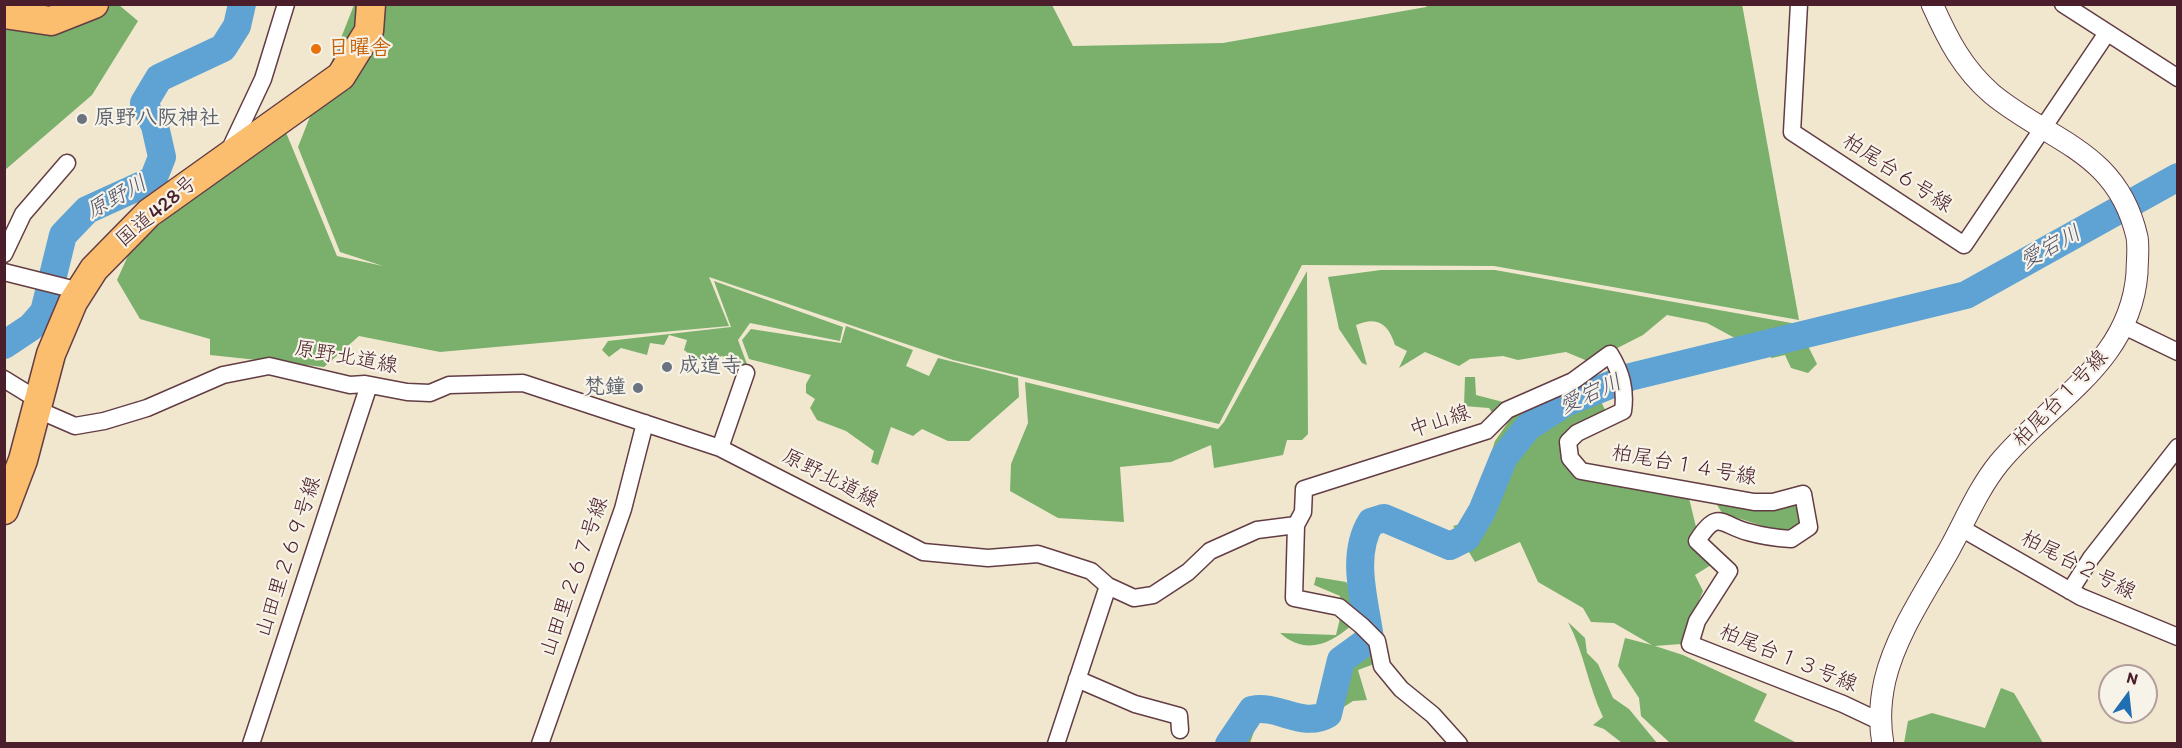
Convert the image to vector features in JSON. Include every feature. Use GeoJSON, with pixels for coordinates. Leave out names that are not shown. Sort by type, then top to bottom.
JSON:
{"type":"FeatureCollection","features":[{"type":"Feature","properties":{"kind":"highway"},"geometry":{"type":"LineString","coordinates":[[4,14],[51,21],[94,4]]}},
{"type":"Feature","properties":{"kind":"highway","name":"国道428号"},"geometry":{"type":"LineString","coordinates":[[4,510],[23,460],[51,354],[80,291],[94,269],[149,213],[341,76],[369,31],[370,4]]}},
{"type":"Feature","properties":{"kind":"street"},"geometry":{"type":"LineString","coordinates":[[224,159],[236,140],[263,79],[286,4]]}},
{"type":"Feature","properties":{"kind":"street","name":"柏尾台６号線"},"geometry":{"type":"LineString","coordinates":[[1799,4],[1792,132],[1964,245],[2044,127]]}},
{"type":"Feature","properties":{"kind":"street","name":"柏尾台１号線"},"geometry":{"type":"LineString","coordinates":[[1883,744],[1879,721],[1885,678],[1901,638],[1979,491],[1998,464],[2106,356],[2124,326],[2135,295],[2137,270],[2137,238],[2130,217],[2118,192],[2099,167],[2079,149],[2027,119],[1992,94],[1960,62],[1932,4]]}},
{"type":"Feature","properties":{"kind":"street"},"geometry":{"type":"LineString","coordinates":[[2064,4],[2178,78]]}},
{"type":"Feature","properties":{"kind":"street"},"geometry":{"type":"LineString","coordinates":[[2044,127],[2107,33]]}},
{"type":"Feature","properties":{"kind":"street"},"geometry":{"type":"LineString","coordinates":[[4,254],[23,214],[67,163]]}},
{"type":"Feature","properties":{"kind":"street"},"geometry":{"type":"LineString","coordinates":[[4,272],[80,291]]}},
{"type":"Feature","properties":{"kind":"street"},"geometry":{"type":"LineString","coordinates":[[2124,326],[2178,352]]}},
{"type":"Feature","properties":{"kind":"street","name":"柏尾台１４号線"},"geometry":{"type":"LineString","coordinates":[[1614,361],[1625,393],[1623,411],[1577,433],[1568,442],[1570,458],[1581,471],[1754,502],[1773,502],[1803,494],[1806,500],[1809,527],[1791,539],[1745,531],[1733,524],[1716,521],[1706,527],[1697,541],[1729,571]]}},
{"type":"Feature","properties":{"kind":"street","name":"中山線"},"geometry":{"type":"LineString","coordinates":[[1296,525],[1303,512],[1304,489],[1486,431],[1507,410],[1614,361]]}},
{"type":"Feature","properties":{"kind":"street","name":"原野北道線"},"geometry":{"type":"LineString","coordinates":[[4,379],[37,404],[75,426],[104,421],[147,408],[223,375],[269,366],[350,385],[369,385],[430,393],[449,385],[524,383],[720,448],[923,552],[988,558],[1038,554],[1091,571],[1108,586],[1134,598],[1153,595],[1188,572],[1210,551],[1257,530],[1296,525]]}},
{"type":"Feature","properties":{"kind":"street"},"geometry":{"type":"LineString","coordinates":[[720,448],[746,373]]}},
{"type":"Feature","properties":{"kind":"street","name":"山田里２６９号線"},"geometry":{"type":"LineString","coordinates":[[251,744],[369,385]]}},
{"type":"Feature","properties":{"kind":"street","name":"山田里２６７号線"},"geometry":{"type":"LineString","coordinates":[[540,744],[623,509],[645,423]]}},
{"type":"Feature","properties":{"kind":"street"},"geometry":{"type":"LineString","coordinates":[[2070,591],[2091,558],[2178,447]]}},
{"type":"Feature","properties":{"kind":"street"},"geometry":{"type":"LineString","coordinates":[[1296,525],[1294,598],[1339,606],[1362,626],[1377,641],[1382,666],[1401,689],[1433,715],[1459,744]]}},
{"type":"Feature","properties":{"kind":"street","name":"柏尾台２号線"},"geometry":{"type":"LineString","coordinates":[[1961,528],[2070,591],[2178,637]]}},
{"type":"Feature","properties":{"kind":"street","name":"柏尾台１３号線"},"geometry":{"type":"LineString","coordinates":[[1729,571],[1697,621],[1690,644],[1843,704],[1879,721]]}},
{"type":"Feature","properties":{"kind":"street"},"geometry":{"type":"LineString","coordinates":[[1056,744],[1108,586]]}},
{"type":"Feature","properties":{"kind":"street"},"geometry":{"type":"LineString","coordinates":[[1077,679],[1135,704],[1179,716],[1180,730]]}},
{"type":"Feature","properties":{"kind":"green space"},"geometry":{"type":"Polygon","coordinates":[[[1742,4],[1799,320],[1494,266],[1302,265],[1219,424],[953,360],[709,277],[729,326],[440,352],[359,336],[324,367],[210,355],[210,339],[140,319],[117,280],[131,249],[202,188],[285,130],[337,256],[383,266],[340,252],[298,147],[354,5],[1052,5],[1073,46],[1223,43],[1428,5],[1742,4]]]}},
{"type":"Feature","properties":{"kind":"green space"},"geometry":{"type":"Polygon","coordinates":[[[5,5],[119,5],[138,21],[92,95],[5,170],[5,5]]]}},
{"type":"Feature","properties":{"kind":"green space"},"geometry":{"type":"Polygon","coordinates":[[[1381,270],[1495,270],[1797,324],[1817,364],[1808,373],[1791,368],[1785,355],[1772,358],[1707,323],[1667,315],[1643,335],[1590,362],[1566,352],[1518,360],[1503,356],[1470,359],[1459,366],[1425,352],[1399,368],[1407,351],[1395,345],[1389,331],[1381,323],[1363,322],[1356,325],[1367,365],[1362,363],[1339,329],[1328,277],[1381,270]]]}},
{"type":"Feature","properties":{"kind":"green space"},"geometry":{"type":"Polygon","coordinates":[[[1307,271],[1308,434],[1302,440],[1287,440],[1283,455],[1214,468],[1211,445],[1171,462],[1120,467],[1124,522],[1058,518],[1010,491],[1011,464],[1028,423],[1025,382],[1218,429],[1307,271]]]}},
{"type":"Feature","properties":{"kind":"green space"},"geometry":{"type":"Polygon","coordinates":[[[714,281],[843,327],[840,341],[750,323],[738,340],[747,364],[742,373],[730,358],[721,356],[718,362],[704,358],[697,360],[684,350],[687,340],[669,335],[664,345],[650,343],[647,355],[621,348],[609,357],[602,350],[608,341],[731,327],[714,281]]]}},
{"type":"Feature","properties":{"kind":"green space"},"geometry":{"type":"Polygon","coordinates":[[[846,326],[913,350],[906,366],[929,376],[938,358],[1018,378],[1019,397],[969,441],[948,441],[922,429],[913,436],[891,427],[878,465],[871,462],[874,451],[846,431],[817,420],[810,408],[815,399],[806,393],[806,384],[811,375],[749,359],[742,340],[751,329],[841,343],[846,326]]]}},
{"type":"Feature","properties":{"kind":"green space"},"geometry":{"type":"Polygon","coordinates":[[[1588,374],[1607,414],[1575,431],[1568,462],[1688,494],[1697,531],[1711,565],[1695,575],[1703,591],[1681,644],[1655,646],[1683,655],[1767,694],[1754,721],[1797,743],[1670,743],[1641,716],[1639,698],[1618,666],[1625,638],[1652,645],[1614,623],[1591,622],[1583,608],[1538,582],[1520,542],[1475,562],[1453,526],[1464,523],[1482,482],[1495,441],[1511,418],[1588,374]]]}},
{"type":"Feature","properties":{"kind":"green space"},"geometry":{"type":"Polygon","coordinates":[[[1465,377],[1475,377],[1476,395],[1507,403],[1495,417],[1489,408],[1464,406],[1465,377]]]}},
{"type":"Feature","properties":{"kind":"green space"},"geometry":{"type":"Polygon","coordinates":[[[1714,500],[1800,502],[1802,524],[1788,534],[1722,513],[1714,500]]]}},
{"type":"Feature","properties":{"kind":"green space"},"geometry":{"type":"Polygon","coordinates":[[[1357,542],[1369,546],[1376,629],[1341,603],[1340,596],[1314,585],[1316,577],[1346,582],[1353,591],[1350,556],[1357,542]]]}},
{"type":"Feature","properties":{"kind":"green space"},"geometry":{"type":"Polygon","coordinates":[[[1341,614],[1352,625],[1335,638],[1317,645],[1299,644],[1280,633],[1336,635],[1341,614]]]}},
{"type":"Feature","properties":{"kind":"green space"},"geometry":{"type":"Polygon","coordinates":[[[1568,622],[1585,638],[1587,653],[1598,664],[1613,698],[1629,709],[1657,743],[1622,743],[1604,729],[1593,725],[1603,717],[1568,622]]]}},
{"type":"Feature","properties":{"kind":"green space"},"geometry":{"type":"Polygon","coordinates":[[[1365,638],[1377,651],[1377,663],[1358,670],[1367,700],[1353,701],[1333,714],[1326,707],[1335,666],[1345,651],[1365,638]]]}},
{"type":"Feature","properties":{"kind":"green space"},"geometry":{"type":"Polygon","coordinates":[[[2001,688],[2014,693],[2043,743],[1904,743],[1908,721],[1932,713],[1985,728],[2001,688]]]}},
{"type":"Feature","properties":{"kind":"green space"},"geometry":{"type":"Polygon","coordinates":[[[1238,722],[1257,723],[1250,743],[1231,743],[1237,735],[1232,729],[1238,722]]]}},
{"type":"Feature","properties":{"kind":"waterway","name":"原野川"},"geometry":{"type":"LineString","coordinates":[[4,345],[31,327],[44,312],[63,235],[87,210],[153,180],[162,157],[155,126],[144,103],[159,78],[223,48],[237,26],[242,4]]}},
{"type":"Feature","properties":{"kind":"waterway","name":"愛宕川"},"geometry":{"type":"LineString","coordinates":[[1229,744],[1252,710],[1271,710],[1309,719],[1328,714],[1341,660],[1370,639],[1360,564],[1361,549],[1371,522],[1384,518],[1450,546],[1466,538],[1482,511],[1504,457],[1528,427],[1565,403],[1630,377],[1966,295],[2178,177]]}},
{"type":"Feature","properties":{"kind":"place","name":"日曜舎"},"geometry":{"type":"Point","coordinates":[316,49]}},
{"type":"Feature","properties":{"kind":"place","name":"原野八阪神社"},"geometry":{"type":"Point","coordinates":[82,119]}},
{"type":"Feature","properties":{"kind":"place","name":"成道寺"},"geometry":{"type":"Point","coordinates":[667,367]}},
{"type":"Feature","properties":{"kind":"place","name":"梵鐘"},"geometry":{"type":"Point","coordinates":[638,388]}}]}
